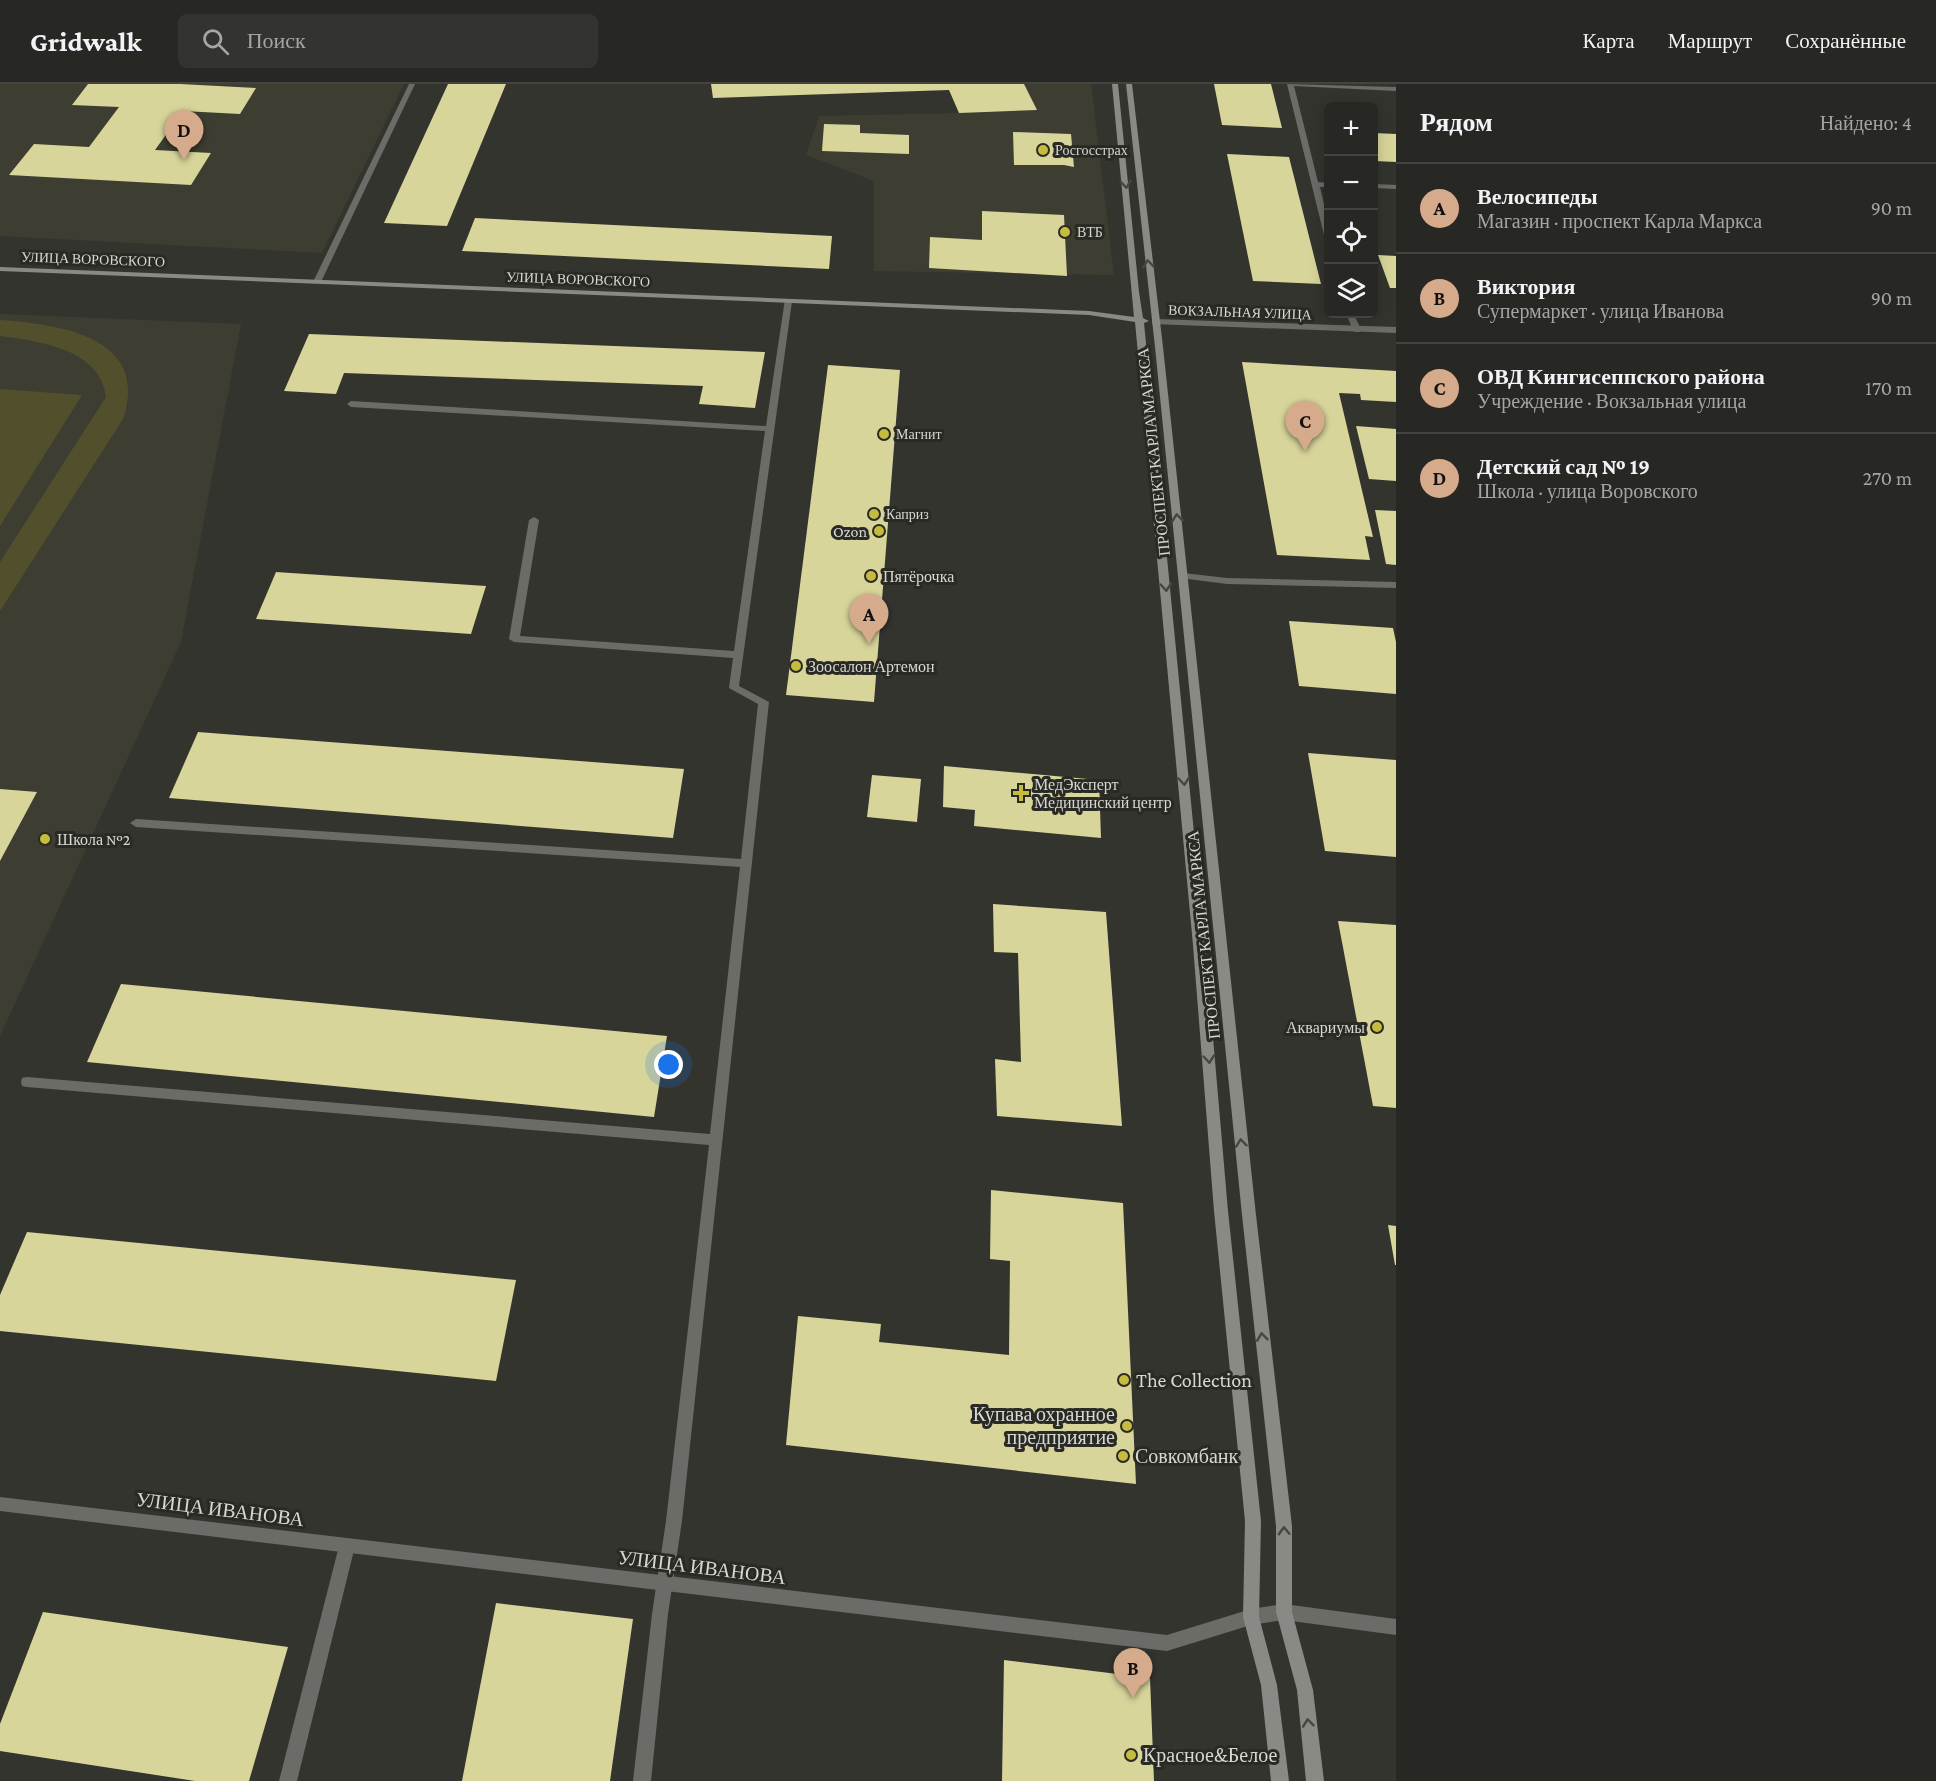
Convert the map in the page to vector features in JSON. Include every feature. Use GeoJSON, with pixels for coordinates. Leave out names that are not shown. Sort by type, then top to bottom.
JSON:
{"type":"FeatureCollection","features":[{"type":"Feature","properties":{"kind":"main road"},"geometry":{"type":"LineString","coordinates":[[1115,84],[1138,320],[1143,347],[1197,922],[1221,1211],[1253,1521],[1251,1617],[1269,1685],[1280,1781]]}},
{"type":"Feature","properties":{"kind":"main road","name":"ПРОСПЕКТ КАРЛА МАРКСА"},"geometry":{"type":"LineString","coordinates":[[1129,84],[1183,576],[1248,1215],[1284,1526],[1284,1612],[1305,1690],[1315,1781]]}},
{"type":"Feature","properties":{"kind":"main road","name":"УЛИЦА ВОРОВСКОГО"},"geometry":{"type":"LineString","coordinates":[[0,269],[1089,313],[1155,322]]}},
{"type":"Feature","properties":{"kind":"street"},"geometry":{"type":"LineString","coordinates":[[317,282],[412,84]]}},
{"type":"Feature","properties":{"kind":"street"},"geometry":{"type":"LineString","coordinates":[[1324,217],[1290,84],[1396,89]]}},
{"type":"Feature","properties":{"kind":"street"},"geometry":{"type":"LineString","coordinates":[[1315,184],[1324,185]]}},
{"type":"Feature","properties":{"kind":"street"},"geometry":{"type":"LineString","coordinates":[[1378,186],[1396,187]]}},
{"type":"Feature","properties":{"kind":"street"},"geometry":{"type":"LineString","coordinates":[[642,1781],[675,1509],[764,702],[734,688],[788,301]]}},
{"type":"Feature","properties":{"kind":"street"},"geometry":{"type":"LineString","coordinates":[[1352,318],[1357,330]]}},
{"type":"Feature","properties":{"kind":"street","name":"ВОКЗАЛЬНАЯ УЛИЦА"},"geometry":{"type":"LineString","coordinates":[[1155,322],[1396,330]]}},
{"type":"Feature","properties":{"kind":"street"},"geometry":{"type":"LineString","coordinates":[[351,404],[771,429]]}},
{"type":"Feature","properties":{"kind":"street"},"geometry":{"type":"LineString","coordinates":[[534,520],[514,639],[739,655]]}},
{"type":"Feature","properties":{"kind":"street"},"geometry":{"type":"LineString","coordinates":[[1183,576],[1227,581],[1396,585]]}},
{"type":"Feature","properties":{"kind":"street"},"geometry":{"type":"LineString","coordinates":[[136,822],[746,863]]}},
{"type":"Feature","properties":{"kind":"street"},"geometry":{"type":"LineString","coordinates":[[27,1082],[715,1140]]}},
{"type":"Feature","properties":{"kind":"street","name":"УЛИЦА ИВАНОВА"},"geometry":{"type":"LineString","coordinates":[[0,1504],[1167,1643],[1251,1617],[1284,1612],[1396,1627]]}},
{"type":"Feature","properties":{"kind":"street"},"geometry":{"type":"LineString","coordinates":[[288,1781],[347,1546]]}},
{"type":"Feature","properties":{"kind":"shaded area"},"geometry":{"type":"Polygon","coordinates":[[[0,84],[404,84],[322,253],[0,236],[0,84]]]}},
{"type":"Feature","properties":{"kind":"shaded area"},"geometry":{"type":"Polygon","coordinates":[[[947,84],[1091,84],[1114,275],[874,271],[874,181],[806,155],[819,116],[959,113],[947,84]]]}},
{"type":"Feature","properties":{"kind":"shaded area","name":"Школа №2"},"geometry":{"type":"Polygon","coordinates":[[[0,314],[241,324],[181,642],[0,1036],[0,314]]]}},
{"type":"Feature","properties":{"kind":"shaded area"},"geometry":{"type":"Polygon","coordinates":[[[0,320],[72,331],[94,340],[112,353],[124,370],[128,391],[123,419],[0,611],[0,562],[106,397],[102,381],[93,368],[80,358],[49,345],[0,336],[0,320]]]}},
{"type":"Feature","properties":{"kind":"shaded area"},"geometry":{"type":"Polygon","coordinates":[[[0,389],[82,395],[0,526],[0,389]]]}},
{"type":"Feature","properties":{"kind":"building"},"geometry":{"type":"Polygon","coordinates":[[[88,84],[180,84],[256,88],[240,114],[183,111],[155,150],[211,153],[191,185],[9,175],[34,144],[89,147],[119,107],[72,105],[88,84]]]}},
{"type":"Feature","properties":{"kind":"building"},"geometry":{"type":"Polygon","coordinates":[[[448,84],[506,84],[447,226],[384,223],[448,84]]]}},
{"type":"Feature","properties":{"kind":"building"},"geometry":{"type":"Polygon","coordinates":[[[711,84],[1024,84],[1037,110],[959,113],[949,90],[713,98],[711,84]]]}},
{"type":"Feature","properties":{"kind":"building"},"geometry":{"type":"Polygon","coordinates":[[[1214,84],[1271,84],[1282,128],[1222,125],[1214,84]]]}},
{"type":"Feature","properties":{"kind":"building"},"geometry":{"type":"Polygon","coordinates":[[[824,124],[860,125],[860,133],[909,135],[909,154],[822,151],[824,124]]]}},
{"type":"Feature","properties":{"kind":"building","name":"Росгосстрах"},"geometry":{"type":"Polygon","coordinates":[[[1013,132],[1071,134],[1074,167],[1014,165],[1013,132]]]}},
{"type":"Feature","properties":{"kind":"building"},"geometry":{"type":"Polygon","coordinates":[[[1378,133],[1396,134],[1396,162],[1378,161],[1378,133]]]}},
{"type":"Feature","properties":{"kind":"building"},"geometry":{"type":"Polygon","coordinates":[[[1227,154],[1289,157],[1321,284],[1253,281],[1227,154]]]}},
{"type":"Feature","properties":{"kind":"building"},"geometry":{"type":"Polygon","coordinates":[[[982,211],[1064,215],[1067,276],[929,268],[930,237],[982,240],[982,211]]]}},
{"type":"Feature","properties":{"kind":"building"},"geometry":{"type":"Polygon","coordinates":[[[475,218],[832,236],[829,269],[462,251],[475,218]]]}},
{"type":"Feature","properties":{"kind":"building"},"geometry":{"type":"Polygon","coordinates":[[[1378,255],[1396,256],[1396,288],[1390,288],[1378,255]]]}},
{"type":"Feature","properties":{"kind":"building"},"geometry":{"type":"Polygon","coordinates":[[[309,334],[765,352],[755,408],[699,404],[703,386],[344,373],[336,394],[284,391],[309,334]]]}},
{"type":"Feature","properties":{"kind":"building"},"geometry":{"type":"Polygon","coordinates":[[[1242,362],[1396,371],[1396,402],[1361,400],[1360,394],[1339,393],[1373,537],[1365,536],[1370,560],[1277,555],[1242,362]]]}},
{"type":"Feature","properties":{"kind":"building"},"geometry":{"type":"Polygon","coordinates":[[[828,365],[900,370],[874,702],[786,695],[828,365]]]}},
{"type":"Feature","properties":{"kind":"building"},"geometry":{"type":"Polygon","coordinates":[[[1356,426],[1396,429],[1396,481],[1369,479],[1356,426]]]}},
{"type":"Feature","properties":{"kind":"building"},"geometry":{"type":"Polygon","coordinates":[[[1375,510],[1396,511],[1396,565],[1386,564],[1375,510]]]}},
{"type":"Feature","properties":{"kind":"building"},"geometry":{"type":"Polygon","coordinates":[[[276,572],[486,586],[471,634],[256,619],[276,572]]]}},
{"type":"Feature","properties":{"kind":"building"},"geometry":{"type":"Polygon","coordinates":[[[1289,621],[1393,628],[1396,642],[1396,694],[1299,686],[1289,621]]]}},
{"type":"Feature","properties":{"kind":"building"},"geometry":{"type":"Polygon","coordinates":[[[198,732],[684,769],[673,838],[169,798],[198,732]]]}},
{"type":"Feature","properties":{"kind":"building"},"geometry":{"type":"Polygon","coordinates":[[[1308,753],[1396,760],[1396,857],[1325,851],[1308,753]]]}},
{"type":"Feature","properties":{"kind":"building","name":"МедЭксперт Медицинский центр"},"geometry":{"type":"Polygon","coordinates":[[[944,766],[1099,780],[1101,838],[974,826],[975,810],[943,807],[944,766]]]}},
{"type":"Feature","properties":{"kind":"building"},"geometry":{"type":"Polygon","coordinates":[[[872,775],[921,779],[917,822],[867,817],[872,775]]]}},
{"type":"Feature","properties":{"kind":"building"},"geometry":{"type":"Polygon","coordinates":[[[0,789],[37,792],[0,861],[0,789]]]}},
{"type":"Feature","properties":{"kind":"building"},"geometry":{"type":"Polygon","coordinates":[[[993,904],[1106,912],[1122,1126],[997,1116],[995,1059],[1021,1062],[1018,953],[994,952],[993,904]]]}},
{"type":"Feature","properties":{"kind":"building"},"geometry":{"type":"Polygon","coordinates":[[[1338,921],[1396,925],[1396,1108],[1373,1106],[1338,921]]]}},
{"type":"Feature","properties":{"kind":"building"},"geometry":{"type":"Polygon","coordinates":[[[121,984],[667,1036],[654,1117],[87,1062],[121,984]]]}},
{"type":"Feature","properties":{"kind":"building"},"geometry":{"type":"Polygon","coordinates":[[[991,1190],[1123,1203],[1136,1484],[786,1445],[798,1316],[881,1324],[879,1342],[1009,1355],[1010,1261],[990,1259],[991,1190]]]}},
{"type":"Feature","properties":{"kind":"building"},"geometry":{"type":"Polygon","coordinates":[[[1388,1225],[1396,1226],[1396,1265],[1395,1265],[1388,1225]]]}},
{"type":"Feature","properties":{"kind":"building"},"geometry":{"type":"Polygon","coordinates":[[[27,1232],[516,1280],[496,1381],[0,1331],[0,1295],[27,1232]]]}},
{"type":"Feature","properties":{"kind":"building"},"geometry":{"type":"Polygon","coordinates":[[[496,1603],[633,1619],[610,1781],[462,1781],[496,1603]]]}},
{"type":"Feature","properties":{"kind":"building"},"geometry":{"type":"Polygon","coordinates":[[[43,1612],[288,1647],[249,1781],[195,1781],[0,1751],[0,1724],[43,1612]]]}},
{"type":"Feature","properties":{"kind":"building"},"geometry":{"type":"Polygon","coordinates":[[[1004,1660],[1150,1678],[1154,1781],[1002,1781],[1004,1660]]]}},
{"type":"Feature","properties":{"kind":"place","name":"Росгосстрах"},"geometry":{"type":"Point","coordinates":[1043,150]}},
{"type":"Feature","properties":{"kind":"place","name":"Детский сад № 19"},"geometry":{"type":"Point","coordinates":[184,160]}},
{"type":"Feature","properties":{"kind":"place","name":"ВТБ"},"geometry":{"type":"Point","coordinates":[1065,232]}},
{"type":"Feature","properties":{"kind":"place","name":"Магнит"},"geometry":{"type":"Point","coordinates":[884,434]}},
{"type":"Feature","properties":{"kind":"place","name":"ОВД Кингисеппского района"},"geometry":{"type":"Point","coordinates":[1305,451]}},
{"type":"Feature","properties":{"kind":"place","name":"Каприз"},"geometry":{"type":"Point","coordinates":[874,514]}},
{"type":"Feature","properties":{"kind":"place","name":"Ozon"},"geometry":{"type":"Point","coordinates":[879,531]}},
{"type":"Feature","properties":{"kind":"place","name":"Пятёрочка"},"geometry":{"type":"Point","coordinates":[871,576]}},
{"type":"Feature","properties":{"kind":"place","name":"Велосипеды"},"geometry":{"type":"Point","coordinates":[869,644]}},
{"type":"Feature","properties":{"kind":"place","name":"Зоосалон Артемон"},"geometry":{"type":"Point","coordinates":[796,666]}},
{"type":"Feature","properties":{"kind":"place","name":"МедЭксперт Медицинский центр"},"geometry":{"type":"Point","coordinates":[1021,793]}},
{"type":"Feature","properties":{"kind":"place","name":"Школа №2"},"geometry":{"type":"Point","coordinates":[45,839]}},
{"type":"Feature","properties":{"kind":"place","name":"Аквариумы"},"geometry":{"type":"Point","coordinates":[1377,1027]}},
{"type":"Feature","properties":{"kind":"place","name":"The Collection"},"geometry":{"type":"Point","coordinates":[1124,1380]}},
{"type":"Feature","properties":{"kind":"place","name":"Купава охранное предприятие"},"geometry":{"type":"Point","coordinates":[1127,1426]}},
{"type":"Feature","properties":{"kind":"place","name":"Совкомбанк"},"geometry":{"type":"Point","coordinates":[1123,1456]}},
{"type":"Feature","properties":{"kind":"place","name":"Виктория"},"geometry":{"type":"Point","coordinates":[1133,1698]}},
{"type":"Feature","properties":{"kind":"place","name":"Красное&Белое"},"geometry":{"type":"Point","coordinates":[1131,1755]}}]}
